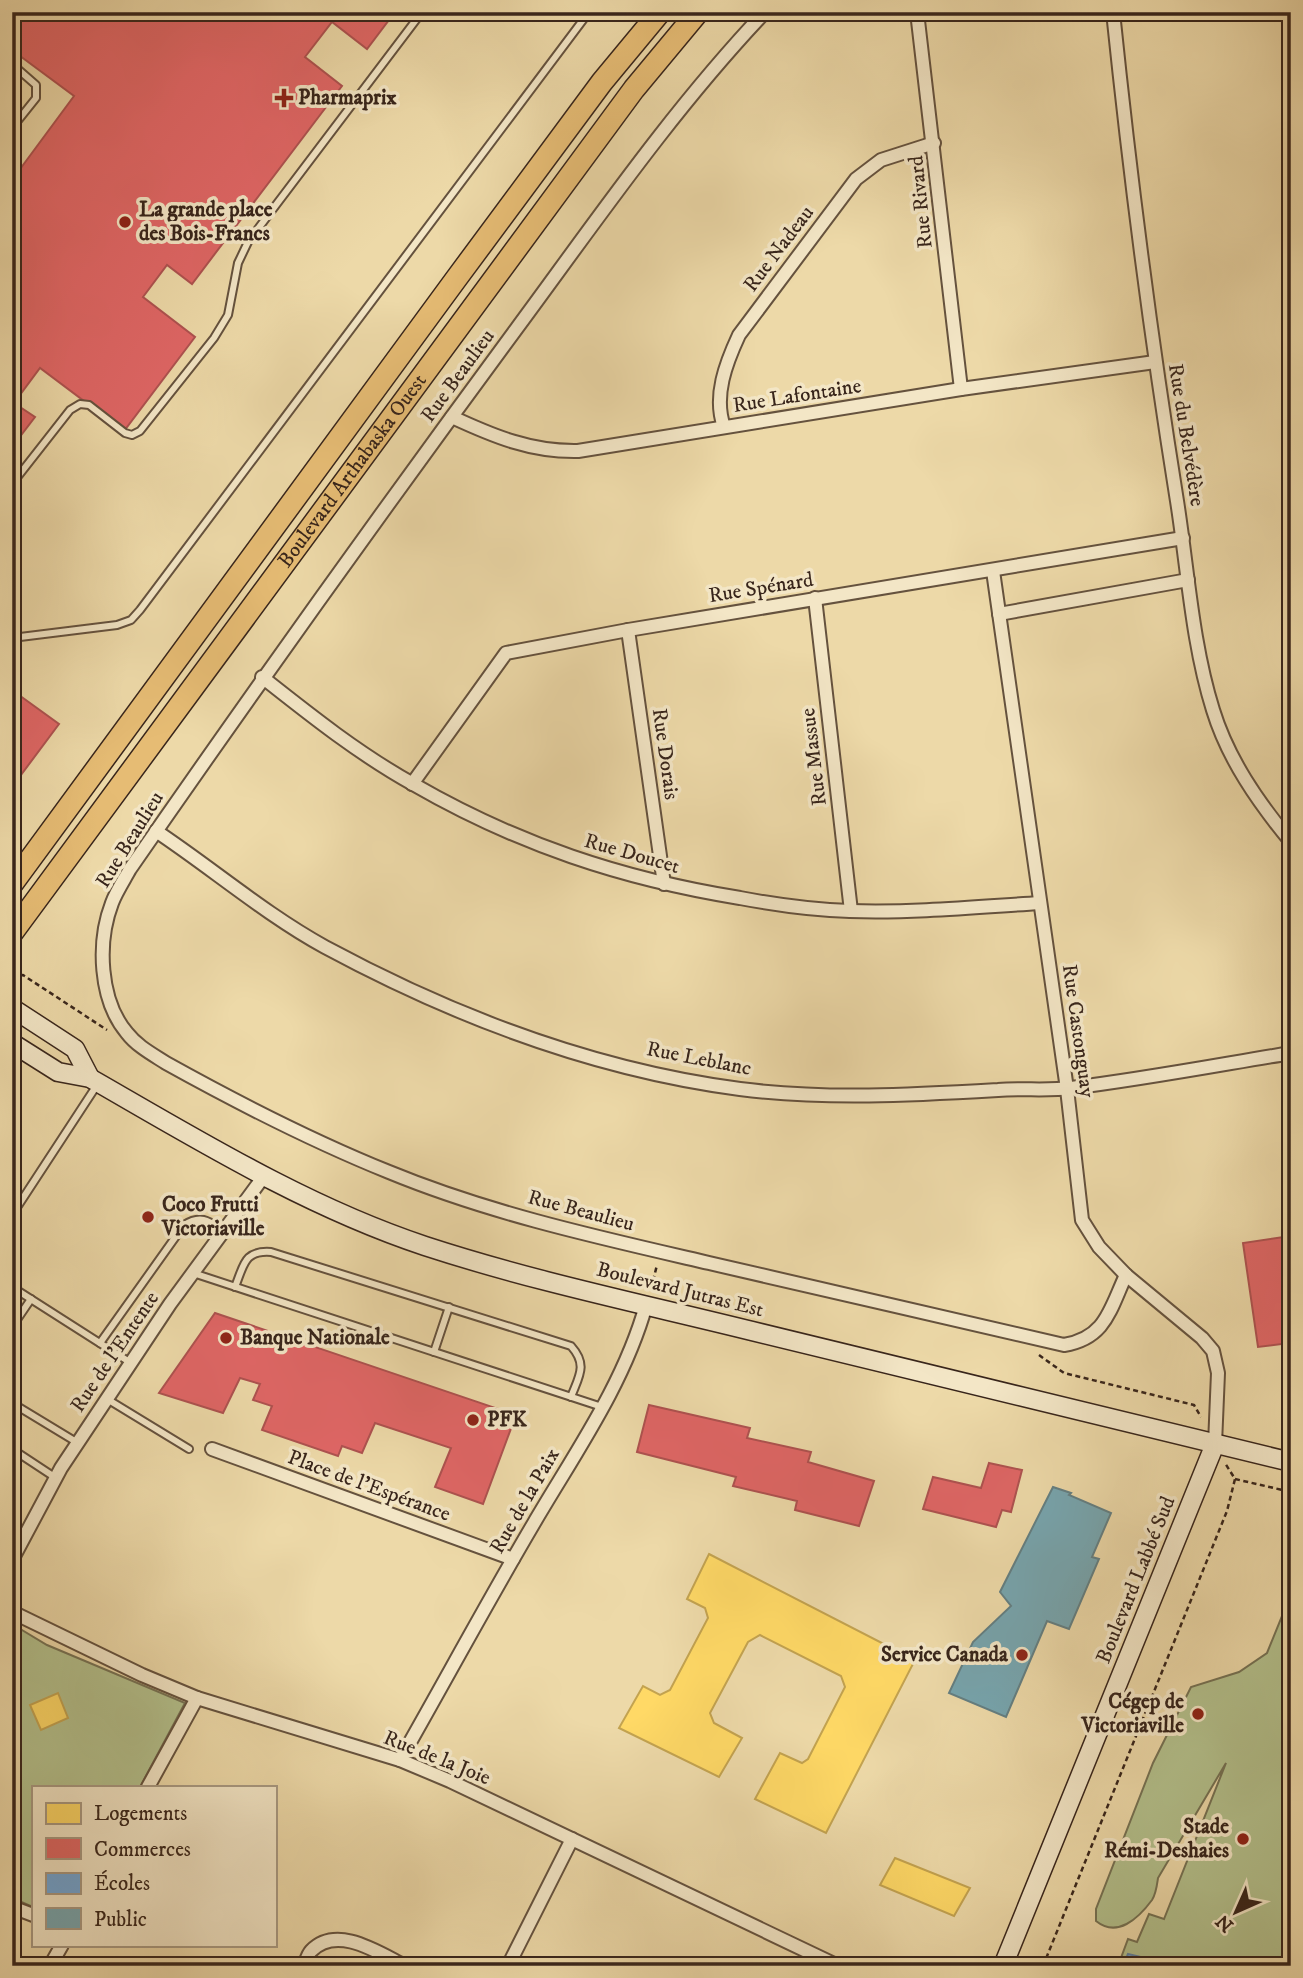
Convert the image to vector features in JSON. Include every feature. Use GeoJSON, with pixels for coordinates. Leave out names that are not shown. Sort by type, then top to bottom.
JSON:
{"type":"FeatureCollection","features":[{"type":"Feature","properties":{"kind":"main road","name":"Boulevard Arthabaska Ouest"},"geometry":{"type":"LineString","coordinates":[[12,884],[602,82],[660,12]]}},
{"type":"Feature","properties":{"kind":"main road","name":"Boulevard Arthabaska Ouest"},"geometry":{"type":"LineString","coordinates":[[12,933],[625,100],[698,12]]}},
{"type":"Feature","properties":{"kind":"main road"},"geometry":{"type":"LineString","coordinates":[[12,1008],[75,1049],[94,1081]]}},
{"type":"Feature","properties":{"kind":"main road","name":"Boulevard Jutras Est"},"geometry":{"type":"LineString","coordinates":[[12,1043],[58,1072],[94,1081],[264,1176],[347,1215],[424,1246],[646,1305],[1291,1462]]}},
{"type":"Feature","properties":{"kind":"main road","name":"Boulevard Labbé Sud"},"geometry":{"type":"LineString","coordinates":[[1003,1966],[1215,1444]]}},
{"type":"Feature","properties":{"kind":"street","name":"Rue Beaulieu"},"geometry":{"type":"LineString","coordinates":[[765,12],[640,161],[262,677],[130,870],[112,902],[103,937],[103,968],[115,1015],[127,1034],[144,1049],[225,1096],[389,1173],[460,1198],[661,1252],[1064,1345],[1094,1334],[1106,1318],[1126,1275]]}},
{"type":"Feature","properties":{"kind":"street","name":"Rue Rivard"},"geometry":{"type":"LineString","coordinates":[[917,12],[961,389]]}},
{"type":"Feature","properties":{"kind":"street","name":"Rue du Belvédère"},"geometry":{"type":"LineString","coordinates":[[1113,12],[1155,362],[1197,647],[1213,711],[1232,758],[1286,827],[1291,842]]}},
{"type":"Feature","properties":{"kind":"street","name":"Rue Nadeau"},"geometry":{"type":"LineString","coordinates":[[724,427],[720,417],[720,393],[726,362],[739,335],[856,179],[881,160],[934,143]]}},
{"type":"Feature","properties":{"kind":"street","name":"Rue Lafontaine"},"geometry":{"type":"LineString","coordinates":[[452,416],[502,440],[554,452],[578,451],[961,389],[1155,362]]}},
{"type":"Feature","properties":{"kind":"street","name":"Rue Spénard"},"geometry":{"type":"LineString","coordinates":[[412,784],[506,653],[815,598],[1183,538]]}},
{"type":"Feature","properties":{"kind":"street","name":"Rue Castonguay"},"geometry":{"type":"LineString","coordinates":[[993,571],[1067,1089],[1082,1220],[1099,1247],[1126,1275],[1202,1338],[1213,1351],[1218,1373],[1215,1444]]}},
{"type":"Feature","properties":{"kind":"street"},"geometry":{"type":"LineString","coordinates":[[999,614],[1188,580]]}},
{"type":"Feature","properties":{"kind":"street","name":"Rue Massue"},"geometry":{"type":"LineString","coordinates":[[815,598],[851,911]]}},
{"type":"Feature","properties":{"kind":"street","name":"Rue Dorais"},"geometry":{"type":"LineString","coordinates":[[628,630],[664,884]]}},
{"type":"Feature","properties":{"kind":"street","name":"Rue Doucet"},"geometry":{"type":"LineString","coordinates":[[262,677],[330,730],[412,784],[502,829],[591,865],[664,884],[794,908],[851,911],[950,909],[1040,903]]}},
{"type":"Feature","properties":{"kind":"street","name":"Rue Leblanc"},"geometry":{"type":"LineString","coordinates":[[156,831],[247,897],[322,945],[368,970],[505,1030],[584,1055],[660,1073],[739,1088],[825,1096],[909,1096],[1023,1088],[1067,1089],[1291,1053]]}},
{"type":"Feature","properties":{"kind":"street","name":"Rue de l'Entente"},"geometry":{"type":"LineString","coordinates":[[12,1560],[55,1478],[193,1273],[264,1176]]}},
{"type":"Feature","properties":{"kind":"street","name":"Rue de la Paix"},"geometry":{"type":"LineString","coordinates":[[400,1760],[621,1374],[646,1305]]}},
{"type":"Feature","properties":{"kind":"street","name":"Place de l'Espérance"},"geometry":{"type":"LineString","coordinates":[[212,1449],[513,1559]]}},
{"type":"Feature","properties":{"kind":"street","name":"Rue de la Joie"},"geometry":{"type":"LineString","coordinates":[[12,1612],[142,1675],[197,1698],[400,1760],[450,1781],[838,1966]]}},
{"type":"Feature","properties":{"kind":"street"},"geometry":{"type":"LineString","coordinates":[[149,1786],[197,1698]]}},
{"type":"Feature","properties":{"kind":"street"},"geometry":{"type":"LineString","coordinates":[[508,1966],[572,1839]]}},
{"type":"Feature","properties":{"kind":"street"},"geometry":{"type":"LineString","coordinates":[[12,1907],[32,1916]]}},
{"type":"Feature","properties":{"kind":"street"},"geometry":{"type":"LineString","coordinates":[[304,1966],[311,1951],[328,1941],[353,1941],[405,1966]]}},
{"type":"Feature","properties":{"kind":"street"},"geometry":{"type":"LineString","coordinates":[[50,1966],[61,1946]]}},
{"type":"Feature","properties":{"kind":"lane"},"geometry":{"type":"LineString","coordinates":[[12,484],[70,410],[80,404],[89,405],[125,433],[132,435],[140,431],[214,338],[228,314],[238,263],[248,242],[422,12]]}},
{"type":"Feature","properties":{"kind":"lane"},"geometry":{"type":"LineString","coordinates":[[12,638],[117,625],[131,620],[589,12]]}},
{"type":"Feature","properties":{"kind":"lane"},"geometry":{"type":"LineString","coordinates":[[12,64],[36,85],[37,92],[36,98],[12,128]]}},
{"type":"Feature","properties":{"kind":"lane"},"geometry":{"type":"LineString","coordinates":[[12,1214],[94,1081]]}},
{"type":"Feature","properties":{"kind":"lane"},"geometry":{"type":"LineString","coordinates":[[100,1343],[184,1225],[198,1218],[206,1219],[224,1231]]}},
{"type":"Feature","properties":{"kind":"lane"},"geometry":{"type":"LineString","coordinates":[[235,1287],[247,1256],[258,1251],[271,1251],[570,1346],[580,1356],[582,1368],[571,1397]]}},
{"type":"Feature","properties":{"kind":"lane"},"geometry":{"type":"LineString","coordinates":[[193,1273],[602,1407]]}},
{"type":"Feature","properties":{"kind":"lane"},"geometry":{"type":"LineString","coordinates":[[12,1287],[131,1363]]}},
{"type":"Feature","properties":{"kind":"lane"},"geometry":{"type":"LineString","coordinates":[[12,1327],[31,1299]]}},
{"type":"Feature","properties":{"kind":"lane"},"geometry":{"type":"LineString","coordinates":[[434,1352],[449,1307]]}},
{"type":"Feature","properties":{"kind":"lane"},"geometry":{"type":"LineString","coordinates":[[107,1399],[189,1449]]}},
{"type":"Feature","properties":{"kind":"lane"},"geometry":{"type":"LineString","coordinates":[[12,1403],[78,1443]]}},
{"type":"Feature","properties":{"kind":"lane"},"geometry":{"type":"LineString","coordinates":[[12,1449],[55,1478]]}},
{"type":"Feature","properties":{"kind":"path"},"geometry":{"type":"LineString","coordinates":[[12,977],[23,975],[114,1035]]}},
{"type":"Feature","properties":{"kind":"path"},"geometry":{"type":"LineString","coordinates":[[646,1305],[661,1252]]}},
{"type":"Feature","properties":{"kind":"path"},"geometry":{"type":"LineString","coordinates":[[1025,1336],[1040,1356],[1064,1373],[1194,1405],[1235,1479],[1227,1511],[1043,1966]]}},
{"type":"Feature","properties":{"kind":"path"},"geometry":{"type":"LineString","coordinates":[[1235,1479],[1291,1493]]}},
{"type":"Feature","properties":{"kind":"green space"},"geometry":{"type":"Polygon","coordinates":[[[1291,1594],[1291,1966],[1118,1966],[1128,1939],[1137,1942],[1149,1914],[1164,1919],[1226,1763],[1158,1878],[1152,1900],[1127,1924],[1112,1928],[1104,1926],[1096,1921],[1096,1909],[1153,1763],[1191,1687],[1239,1672],[1267,1653],[1291,1594]]]}},
{"type":"Feature","properties":{"kind":"green space"},"geometry":{"type":"Polygon","coordinates":[[[12,1624],[47,1645],[185,1703],[141,1786],[32,1786],[32,1907],[12,1898],[12,1624]]]}},
{"type":"Feature","properties":{"kind":"building: Logements"},"geometry":{"type":"Polygon","coordinates":[[[709,1554],[915,1660],[826,1833],[755,1799],[780,1753],[802,1763],[808,1759],[845,1687],[841,1676],[760,1635],[748,1642],[710,1713],[714,1723],[742,1738],[719,1777],[619,1728],[643,1686],[660,1695],[670,1690],[708,1618],[705,1608],[687,1599],[709,1554]]]}},
{"type":"Feature","properties":{"kind":"building: Logements"},"geometry":{"type":"Polygon","coordinates":[[[58,1693],[68,1718],[41,1730],[30,1705],[58,1693]]]}},
{"type":"Feature","properties":{"kind":"building: Logements"},"geometry":{"type":"Polygon","coordinates":[[[895,1858],[970,1888],[954,1916],[880,1885],[895,1858]]]}},
{"type":"Feature","properties":{"kind":"building: Commerces","name":"La grande place des Bois-Francs"},"geometry":{"type":"Polygon","coordinates":[[[12,12],[395,12],[367,49],[332,22],[305,57],[342,86],[192,284],[167,265],[143,297],[195,337],[124,431],[40,368],[14,403],[35,417],[12,447],[12,180],[74,96],[12,50],[12,12]]]}},
{"type":"Feature","properties":{"kind":"building: Commerces"},"geometry":{"type":"Polygon","coordinates":[[[12,690],[59,724],[12,787],[12,690]]]}},
{"type":"Feature","properties":{"kind":"building: Commerces"},"geometry":{"type":"Polygon","coordinates":[[[1291,1236],[1291,1352],[1289,1343],[1258,1347],[1243,1243],[1291,1236]]]}},
{"type":"Feature","properties":{"kind":"building: Commerces"},"geometry":{"type":"Polygon","coordinates":[[[215,1313],[516,1415],[483,1504],[435,1487],[451,1448],[375,1423],[362,1453],[342,1446],[338,1456],[262,1430],[272,1406],[253,1400],[260,1384],[240,1378],[223,1413],[159,1393],[215,1313]]]}},
{"type":"Feature","properties":{"kind":"building: Commerces"},"geometry":{"type":"Polygon","coordinates":[[[649,1405],[750,1428],[747,1438],[811,1452],[808,1462],[874,1481],[859,1526],[795,1510],[797,1501],[733,1486],[736,1477],[637,1452],[649,1405]]]}},
{"type":"Feature","properties":{"kind":"building: Commerces"},"geometry":{"type":"Polygon","coordinates":[[[989,1463],[1022,1470],[1011,1512],[1002,1510],[996,1527],[923,1509],[933,1477],[981,1488],[989,1463]]]}},
{"type":"Feature","properties":{"kind":"building: Écoles"},"geometry":{"type":"Polygon","coordinates":[[[1128,1954],[1149,1959],[1147,1966],[1123,1966],[1128,1954]]]}},
{"type":"Feature","properties":{"kind":"building: Public"},"geometry":{"type":"Polygon","coordinates":[[[1053,1487],[1111,1513],[1092,1557],[1099,1559],[1069,1629],[1047,1621],[1006,1717],[949,1693],[973,1642],[1011,1606],[1000,1592],[1053,1487]]]}},
{"type":"Feature","properties":{"kind":"place","name":"Pharmaprix"},"geometry":{"type":"Point","coordinates":[284,98]}},
{"type":"Feature","properties":{"kind":"place","name":"La grande place des Bois-Francs"},"geometry":{"type":"Point","coordinates":[125,222]}},
{"type":"Feature","properties":{"kind":"place","name":"Coco Frutti Victoriaville"},"geometry":{"type":"Point","coordinates":[148,1217]}},
{"type":"Feature","properties":{"kind":"place","name":"Banque Nationale"},"geometry":{"type":"Point","coordinates":[226,1338]}},
{"type":"Feature","properties":{"kind":"place","name":"PFK"},"geometry":{"type":"Point","coordinates":[473,1420]}},
{"type":"Feature","properties":{"kind":"place","name":"Service Canada"},"geometry":{"type":"Point","coordinates":[1022,1655]}},
{"type":"Feature","properties":{"kind":"place","name":"Cégep de Victoriaville"},"geometry":{"type":"Point","coordinates":[1198,1714]}},
{"type":"Feature","properties":{"kind":"place","name":"Stade Rémi-Deshaies"},"geometry":{"type":"Point","coordinates":[1243,1839]}}]}
